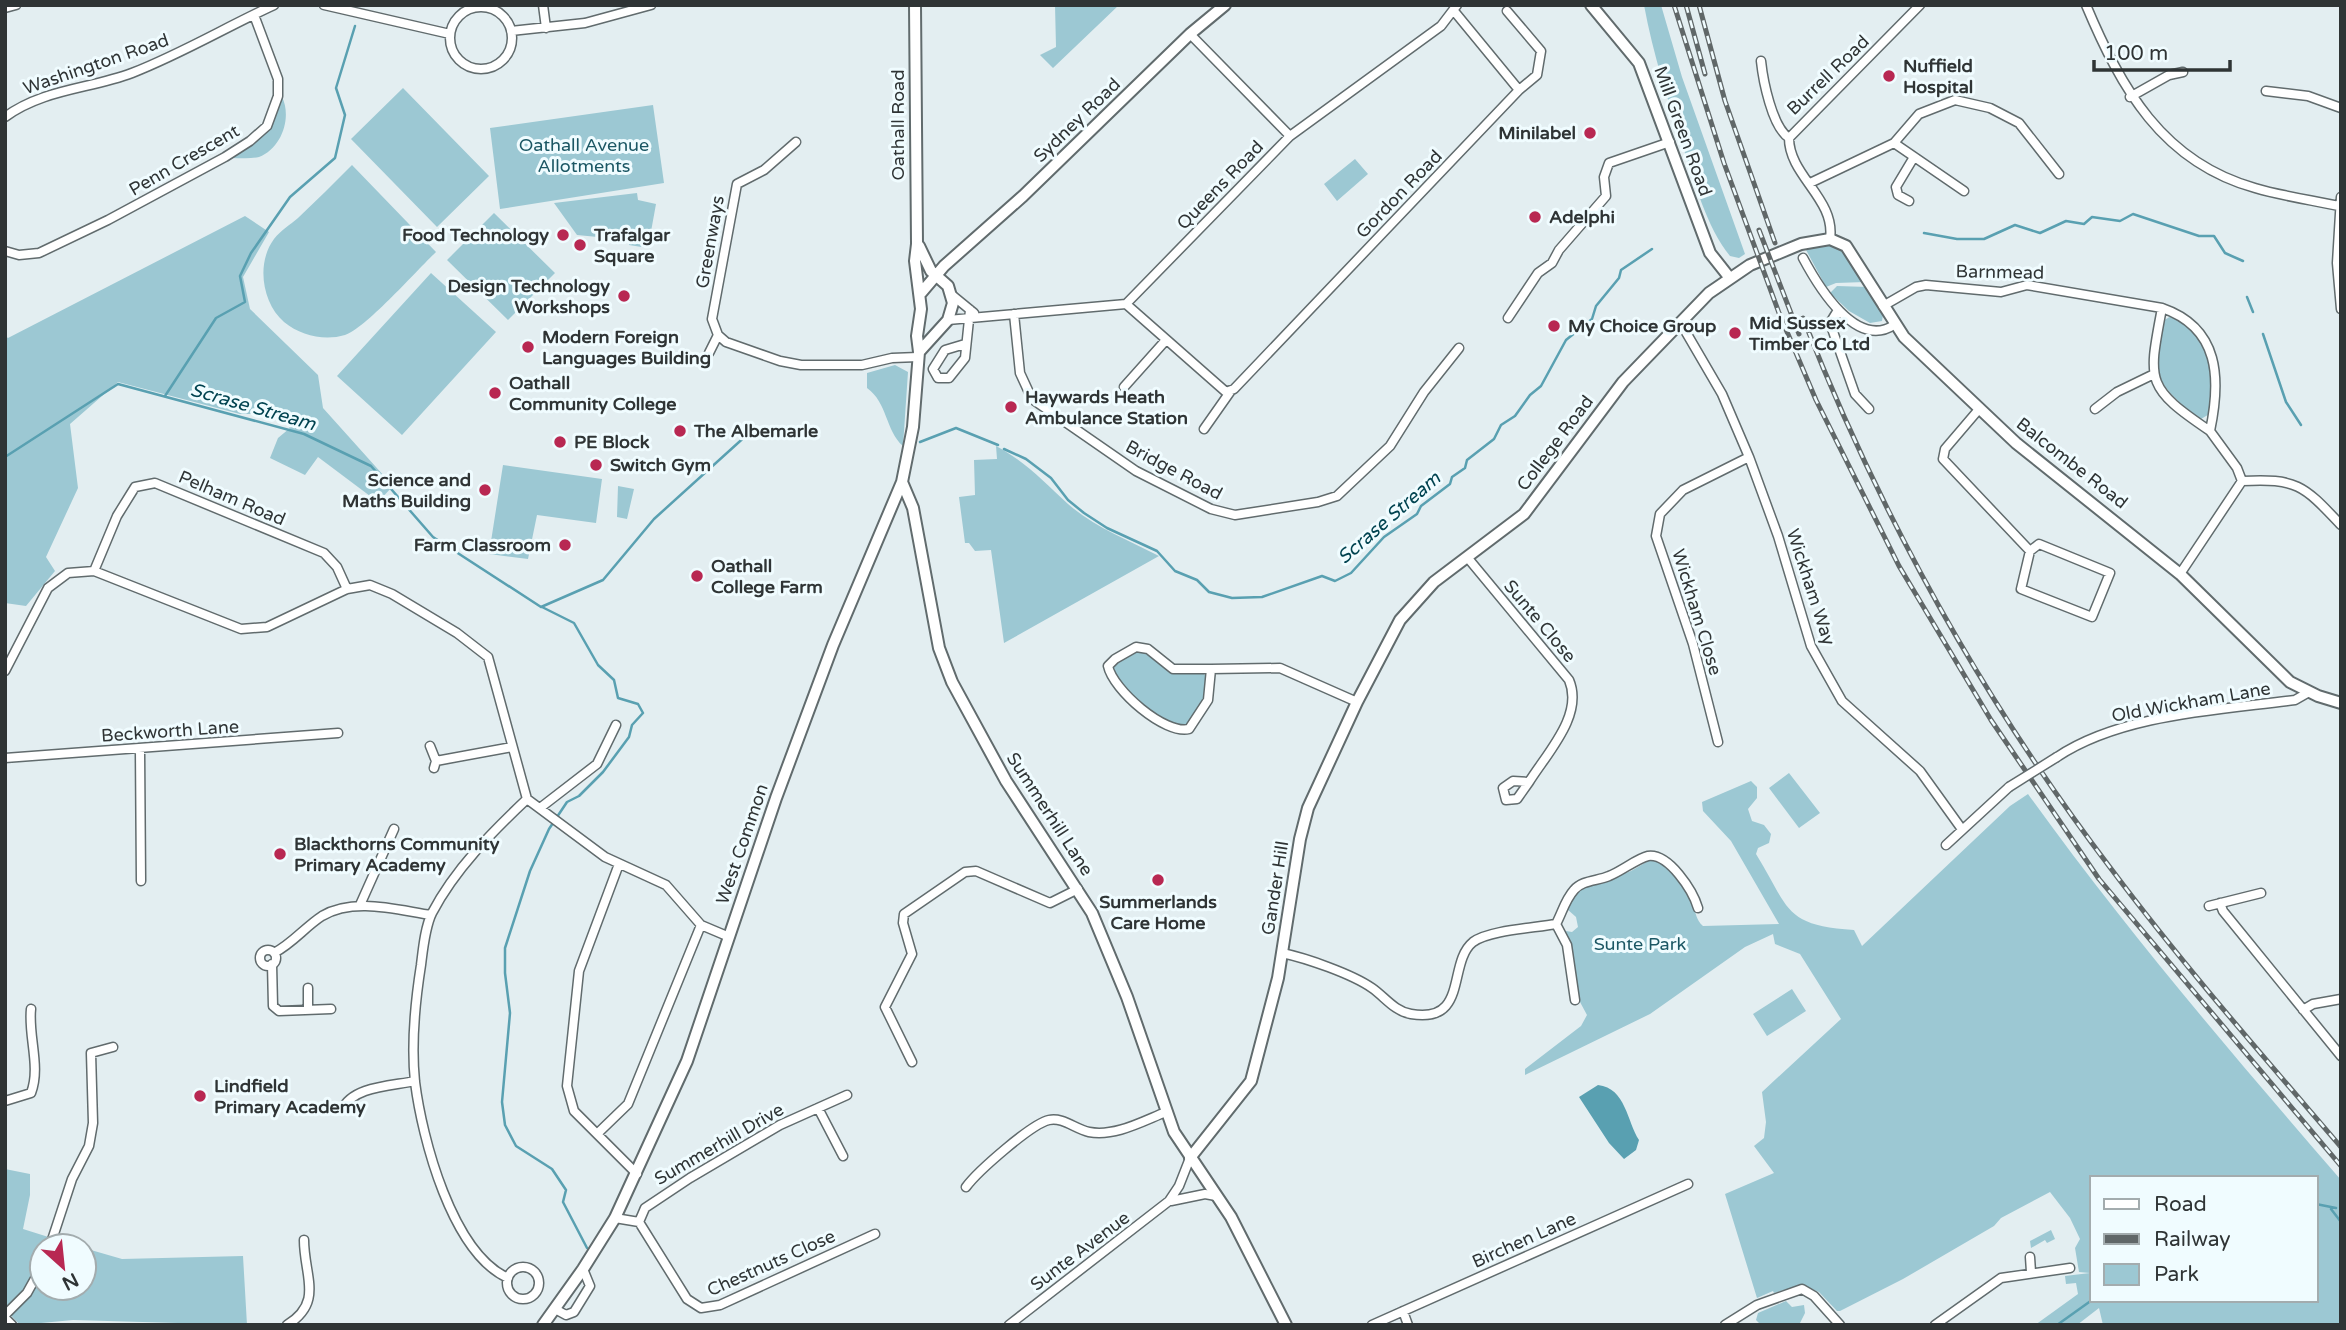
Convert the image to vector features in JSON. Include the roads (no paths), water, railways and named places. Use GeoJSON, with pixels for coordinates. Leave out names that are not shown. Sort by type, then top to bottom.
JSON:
{"type":"FeatureCollection","features":[{"type":"Feature","properties":{"kind":"street"},"geometry":{"type":"LineString","coordinates":[[5,8],[16,5]]}},
{"type":"Feature","properties":{"kind":"street","name":"Washington Road"},"geometry":{"type":"LineString","coordinates":[[5,117],[36,99],[128,75],[174,56],[274,5]]}},
{"type":"Feature","properties":{"kind":"street"},"geometry":{"type":"LineString","coordinates":[[543,5],[546,27]]}},
{"type":"Feature","properties":{"kind":"street"},"geometry":{"type":"LineString","coordinates":[[511,31],[585,23],[651,5]]}},
{"type":"Feature","properties":{"kind":"street","name":"Oathall Road"},"geometry":{"type":"LineString","coordinates":[[915,5],[919,248],[915,261],[921,293]]}},
{"type":"Feature","properties":{"kind":"street","name":"Sydney Road"},"geometry":{"type":"LineString","coordinates":[[941,284],[954,260],[1190,34],[1225,5]]}},
{"type":"Feature","properties":{"kind":"street","name":"Mill Green Road"},"geometry":{"type":"LineString","coordinates":[[1591,5],[1639,62],[1710,253],[1728,277]]}},
{"type":"Feature","properties":{"kind":"street","name":"Burrell Road"},"geometry":{"type":"LineString","coordinates":[[1789,138],[1920,5]]}},
{"type":"Feature","properties":{"kind":"street"},"geometry":{"type":"LineString","coordinates":[[2086,5],[2130,97],[2155,127],[2204,168],[2255,188],[2340,202],[2337,264],[2341,309]]}},
{"type":"Feature","properties":{"kind":"street"},"geometry":{"type":"LineString","coordinates":[[329,6],[450,34]]}},
{"type":"Feature","properties":{"kind":"street"},"geometry":{"type":"LineString","coordinates":[[479,7],[500,13],[511,31],[510,50],[497,65],[481,69],[460,61],[454,53],[450,34],[460,16],[479,7]]}},
{"type":"Feature","properties":{"kind":"street"},"geometry":{"type":"LineString","coordinates":[[1456,8],[1519,90]]}},
{"type":"Feature","properties":{"kind":"street","name":"Queens Road"},"geometry":{"type":"LineString","coordinates":[[1126,304],[1290,136],[1419,43],[1456,8]]}},
{"type":"Feature","properties":{"kind":"street","name":"Gordon Road"},"geometry":{"type":"LineString","coordinates":[[1204,429],[1230,392],[1536,75],[1541,51],[1507,11]]}},
{"type":"Feature","properties":{"kind":"street","name":"Penn Crescent"},"geometry":{"type":"LineString","coordinates":[[5,251],[19,255],[39,253],[108,220],[225,157],[250,141],[267,125],[278,96],[278,79],[254,15]]}},
{"type":"Feature","properties":{"kind":"street"},"geometry":{"type":"LineString","coordinates":[[1190,34],[1290,136]]}},
{"type":"Feature","properties":{"kind":"street"},"geometry":{"type":"LineString","coordinates":[[1728,277],[1801,244],[1830,239],[1830,219],[1792,154],[1789,138],[1780,130],[1764,85],[1761,61]]}},
{"type":"Feature","properties":{"kind":"street"},"geometry":{"type":"LineString","coordinates":[[2130,97],[2169,75],[2183,72]]}},
{"type":"Feature","properties":{"kind":"street"},"geometry":{"type":"LineString","coordinates":[[2266,91],[2308,96],[2341,108]]}},
{"type":"Feature","properties":{"kind":"street"},"geometry":{"type":"LineString","coordinates":[[1810,183],[1894,143],[1919,114],[1955,100],[1990,108],[2019,123],[2059,174]]}},
{"type":"Feature","properties":{"kind":"street","name":"Greenways"},"geometry":{"type":"LineString","coordinates":[[718,335],[712,319],[737,184],[764,170],[796,142]]}},
{"type":"Feature","properties":{"kind":"street"},"geometry":{"type":"LineString","coordinates":[[1508,318],[1538,273],[1552,263],[1559,250],[1606,196],[1604,177],[1609,163],[1670,142]]}},
{"type":"Feature","properties":{"kind":"street"},"geometry":{"type":"LineString","coordinates":[[1894,143],[1964,191]]}},
{"type":"Feature","properties":{"kind":"street"},"geometry":{"type":"LineString","coordinates":[[1909,201],[1898,195],[1896,187],[1914,157]]}},
{"type":"Feature","properties":{"kind":"street","name":"Balcombe Road"},"geometry":{"type":"LineString","coordinates":[[1830,239],[1839,241],[1852,252],[1894,325],[2027,454],[2097,505],[2180,573],[2275,669],[2309,692],[2341,704]]}},
{"type":"Feature","properties":{"kind":"street"},"geometry":{"type":"LineString","coordinates":[[919,248],[934,261],[954,260]]}},
{"type":"Feature","properties":{"kind":"street"},"geometry":{"type":"LineString","coordinates":[[709,353],[718,335],[726,341],[793,364],[862,365],[919,354],[952,311],[941,284],[919,248]]}},
{"type":"Feature","properties":{"kind":"street"},"geometry":{"type":"LineString","coordinates":[[1803,258],[1823,293],[1838,310],[1869,330],[1882,331],[1894,325]]}},
{"type":"Feature","properties":{"kind":"street"},"geometry":{"type":"LineString","coordinates":[[921,293],[941,284],[954,260]]}},
{"type":"Feature","properties":{"kind":"street","name":"College Road"},"geometry":{"type":"LineString","coordinates":[[1400,620],[1424,591],[1524,514],[1629,374],[1728,277]]}},
{"type":"Feature","properties":{"kind":"street"},"geometry":{"type":"LineString","coordinates":[[941,284],[970,314]]}},
{"type":"Feature","properties":{"kind":"street","name":"Barnmead"},"geometry":{"type":"LineString","coordinates":[[1883,306],[1908,291],[1926,285],[2001,292],[2027,285],[2162,308],[2179,314],[2192,324],[2206,341],[2213,358],[2216,409],[2210,431]]}},
{"type":"Feature","properties":{"kind":"street","name":"West Common"},"geometry":{"type":"LineString","coordinates":[[542,1325],[583,1269],[615,1218],[687,1061],[727,936],[833,645],[902,482],[913,428],[921,293]]}},
{"type":"Feature","properties":{"kind":"street"},"geometry":{"type":"LineString","coordinates":[[922,309],[931,322],[970,314],[1014,314],[1126,304],[1226,392],[1230,392]]}},
{"type":"Feature","properties":{"kind":"street"},"geometry":{"type":"LineString","coordinates":[[2162,308],[2152,375],[2161,391],[2186,415],[2210,431],[2237,468],[2242,481]]}},
{"type":"Feature","properties":{"kind":"street"},"geometry":{"type":"LineString","coordinates":[[1838,310],[1830,323],[1854,394],[1869,409]]}},
{"type":"Feature","properties":{"kind":"street"},"geometry":{"type":"LineString","coordinates":[[965,344],[944,350],[933,369],[938,378],[949,378],[962,362],[965,344],[970,314]]}},
{"type":"Feature","properties":{"kind":"street","name":"Bridge Road"},"geometry":{"type":"LineString","coordinates":[[1014,314],[1020,373],[1032,399],[1136,471],[1211,509],[1235,515],[1318,502],[1337,496],[1390,446],[1424,392],[1459,348]]}},
{"type":"Feature","properties":{"kind":"street","name":"Wickham Way"},"geometry":{"type":"LineString","coordinates":[[1680,322],[1722,394],[1749,457],[1811,646],[1842,701],[1920,771],[1961,828]]}},
{"type":"Feature","properties":{"kind":"street"},"geometry":{"type":"LineString","coordinates":[[1124,387],[1166,340]]}},
{"type":"Feature","properties":{"kind":"street"},"geometry":{"type":"LineString","coordinates":[[2095,409],[2117,392],[2152,375]]}},
{"type":"Feature","properties":{"kind":"street"},"geometry":{"type":"LineString","coordinates":[[1980,408],[1945,449],[1943,459],[2030,551]]}},
{"type":"Feature","properties":{"kind":"street","name":"Wickham Close"},"geometry":{"type":"LineString","coordinates":[[1718,742],[1693,644],[1657,536],[1660,514],[1683,490],[1749,457]]}},
{"type":"Feature","properties":{"kind":"street"},"geometry":{"type":"LineString","coordinates":[[2180,573],[2242,481]]}},
{"type":"Feature","properties":{"kind":"street"},"geometry":{"type":"LineString","coordinates":[[2242,481],[2283,481],[2301,487],[2341,526]]}},
{"type":"Feature","properties":{"kind":"street","name":"Summerhill Lane"},"geometry":{"type":"LineString","coordinates":[[902,482],[913,508],[929,605],[944,664],[1006,781],[1078,889],[1101,932],[1166,1112],[1181,1146],[1236,1227],[1286,1325]]}},
{"type":"Feature","properties":{"kind":"street","name":"Pelham Road"},"geometry":{"type":"LineString","coordinates":[[94,571],[117,516],[135,487],[155,483],[324,553],[337,567],[347,589]]}},
{"type":"Feature","properties":{"kind":"street"},"geometry":{"type":"LineString","coordinates":[[2039,544],[2110,573],[2092,617],[2021,589],[2030,551],[2039,544]]}},
{"type":"Feature","properties":{"kind":"street","name":"Sunte Close"},"geometry":{"type":"LineString","coordinates":[[1467,557],[1573,688],[1573,711],[1529,782]]}},
{"type":"Feature","properties":{"kind":"street"},"geometry":{"type":"LineString","coordinates":[[5,671],[48,588],[68,573],[94,571],[242,629],[267,627],[347,589],[370,585],[392,594],[457,633],[488,657],[527,799],[620,864],[666,885],[701,925],[727,936]]}},
{"type":"Feature","properties":{"kind":"street","name":"Gander Hill"},"geometry":{"type":"LineString","coordinates":[[1191,1158],[1251,1081],[1267,1027],[1300,839],[1308,808],[1357,702],[1400,620]]}},
{"type":"Feature","properties":{"kind":"street"},"geometry":{"type":"LineString","coordinates":[[1210,669],[1208,700],[1195,724],[1183,730],[1170,726],[1124,695],[1108,666],[1115,659],[1143,647],[1173,669],[1280,668],[1357,702]]}},
{"type":"Feature","properties":{"kind":"street","name":"Old Wickham Lane"},"geometry":{"type":"LineString","coordinates":[[1946,845],[1961,828],[2009,787],[2088,738],[2189,715],[2295,700],[2309,692]]}},
{"type":"Feature","properties":{"kind":"street"},"geometry":{"type":"LineString","coordinates":[[540,808],[597,764],[617,725]]}},
{"type":"Feature","properties":{"kind":"street","name":"Beckworth Lane"},"geometry":{"type":"LineString","coordinates":[[5,758],[140,750],[338,733]]}},
{"type":"Feature","properties":{"kind":"street"},"geometry":{"type":"LineString","coordinates":[[430,746],[435,764],[512,747]]}},
{"type":"Feature","properties":{"kind":"street"},"geometry":{"type":"LineString","coordinates":[[140,750],[141,881]]}},
{"type":"Feature","properties":{"kind":"street"},"geometry":{"type":"LineString","coordinates":[[508,1278],[492,1268],[472,1244],[452,1209],[427,1141],[415,1081],[415,1004],[431,915],[454,879],[492,833],[527,799]]}},
{"type":"Feature","properties":{"kind":"street"},"geometry":{"type":"LineString","coordinates":[[360,905],[394,829]]}},
{"type":"Feature","properties":{"kind":"street"},"geometry":{"type":"LineString","coordinates":[[1575,1000],[1567,945],[1556,924],[1564,904],[1578,886],[1624,870],[1645,856],[1663,860],[1671,866],[1693,894],[1698,908]]}},
{"type":"Feature","properties":{"kind":"street"},"geometry":{"type":"LineString","coordinates":[[620,864],[579,971],[567,1086],[574,1111],[637,1174]]}},
{"type":"Feature","properties":{"kind":"street"},"geometry":{"type":"LineString","coordinates":[[912,1062],[885,1007],[912,954],[903,923],[906,911],[965,872],[976,871],[1051,903],[1078,889]]}},
{"type":"Feature","properties":{"kind":"street"},"geometry":{"type":"LineString","coordinates":[[2209,906],[2260,893]]}},
{"type":"Feature","properties":{"kind":"street"},"geometry":{"type":"LineString","coordinates":[[2220,903],[2223,911],[2341,1056]]}},
{"type":"Feature","properties":{"kind":"street"},"geometry":{"type":"LineString","coordinates":[[272,964],[265,965],[260,957],[267,950],[274,953],[292,944],[323,915],[360,905],[431,915]]}},
{"type":"Feature","properties":{"kind":"street"},"geometry":{"type":"LineString","coordinates":[[1282,953],[1360,982],[1400,1011],[1419,1015],[1438,1011],[1450,1002],[1465,952],[1475,941],[1556,924]]}},
{"type":"Feature","properties":{"kind":"street"},"geometry":{"type":"LineString","coordinates":[[598,1133],[628,1104],[701,925]]}},
{"type":"Feature","properties":{"kind":"street"},"geometry":{"type":"LineString","coordinates":[[274,953],[273,1006],[279,1010],[331,1009]]}},
{"type":"Feature","properties":{"kind":"street"},"geometry":{"type":"LineString","coordinates":[[308,988],[309,1010]]}},
{"type":"Feature","properties":{"kind":"street"},"geometry":{"type":"LineString","coordinates":[[2303,1010],[2313,1004],[2341,999]]}},
{"type":"Feature","properties":{"kind":"street"},"geometry":{"type":"LineString","coordinates":[[5,1101],[31,1093],[36,1080],[33,1014]]}},
{"type":"Feature","properties":{"kind":"street"},"geometry":{"type":"LineString","coordinates":[[55,1232],[72,1179],[89,1146],[93,1123],[90,1066],[93,1051],[113,1047]]}},
{"type":"Feature","properties":{"kind":"street"},"geometry":{"type":"LineString","coordinates":[[342,1110],[356,1094],[415,1081]]}},
{"type":"Feature","properties":{"kind":"street","name":"Summerhill Drive"},"geometry":{"type":"LineString","coordinates":[[639,1222],[645,1208],[657,1198],[780,1125],[848,1095]]}},
{"type":"Feature","properties":{"kind":"street"},"geometry":{"type":"LineString","coordinates":[[818,1108],[842,1156]]}},
{"type":"Feature","properties":{"kind":"street"},"geometry":{"type":"LineString","coordinates":[[966,1187],[977,1171],[1044,1121],[1058,1119],[1080,1130],[1101,1133],[1166,1112]]}},
{"type":"Feature","properties":{"kind":"street","name":"Sunte Avenue"},"geometry":{"type":"LineString","coordinates":[[1009,1325],[1169,1201],[1191,1158]]}},
{"type":"Feature","properties":{"kind":"street","name":"Birchen Lane"},"geometry":{"type":"LineString","coordinates":[[1372,1325],[1688,1184]]}},
{"type":"Feature","properties":{"kind":"street","name":"Sunte Avenue"},"geometry":{"type":"LineString","coordinates":[[1169,1201],[1205,1194],[1216,1196]]}},
{"type":"Feature","properties":{"kind":"street"},"geometry":{"type":"LineString","coordinates":[[615,1218],[639,1222]]}},
{"type":"Feature","properties":{"kind":"street","name":"Chestnuts Close"},"geometry":{"type":"LineString","coordinates":[[639,1222],[687,1299],[701,1308],[720,1306],[875,1234]]}},
{"type":"Feature","properties":{"kind":"street"},"geometry":{"type":"LineString","coordinates":[[287,1325],[307,1308],[311,1299],[304,1240]]}},
{"type":"Feature","properties":{"kind":"street"},"geometry":{"type":"LineString","coordinates":[[2030,1257],[2031,1272]]}},
{"type":"Feature","properties":{"kind":"street"},"geometry":{"type":"LineString","coordinates":[[1935,1325],[1991,1283],[2031,1272],[2070,1268]]}},
{"type":"Feature","properties":{"kind":"street"},"geometry":{"type":"LineString","coordinates":[[555,1309],[566,1315],[574,1312],[590,1286],[583,1269]]}},
{"type":"Feature","properties":{"kind":"street"},"geometry":{"type":"LineString","coordinates":[[1725,1325],[1757,1305],[1802,1289],[1814,1296],[1840,1325]]}},
{"type":"Feature","properties":{"kind":"street"},"geometry":{"type":"LineString","coordinates":[[12,1325],[5,1317],[28,1291]]}},
{"type":"Feature","properties":{"kind":"street"},"geometry":{"type":"LineString","coordinates":[[1403,1311],[1408,1325]]}},
{"type":"Feature","properties":{"kind":"waterway"},"geometry":{"type":"LineString","coordinates":[[165,396],[216,318],[245,302],[240,276],[251,253],[290,197],[335,158],[345,115],[336,88],[355,26]]}},
{"type":"Feature","properties":{"kind":"waterway"},"geometry":{"type":"LineString","coordinates":[[1924,233],[1957,239],[1984,239],[2015,225],[2040,233],[2066,221],[2084,224],[2092,217],[2120,221],[2133,214],[2199,236],[2214,236],[2225,253],[2243,261]]}},
{"type":"Feature","properties":{"kind":"waterway","name":"Scrase Stream"},"geometry":{"type":"LineString","coordinates":[[1004,449],[1026,459],[1051,478],[1068,500],[1084,513],[1107,528],[1157,551],[1175,571],[1197,580],[1209,592],[1232,598],[1262,597],[1322,576],[1335,581],[1351,573],[1384,537],[1417,514],[1421,506],[1450,484],[1452,477],[1465,468],[1467,460],[1494,439],[1501,425],[1515,416],[1530,395],[1541,386],[1566,340],[1592,319],[1596,306],[1619,278],[1621,270],[1652,249]]}},
{"type":"Feature","properties":{"kind":"waterway"},"geometry":{"type":"LineString","coordinates":[[2247,297],[2253,312]]}},
{"type":"Feature","properties":{"kind":"waterway"},"geometry":{"type":"LineString","coordinates":[[2263,334],[2286,402],[2301,425]]}},
{"type":"Feature","properties":{"kind":"waterway","name":"Scrase Stream"},"geometry":{"type":"LineString","coordinates":[[5,457],[118,384],[304,434],[371,466],[433,537],[541,607],[603,580],[654,519],[749,433],[755,432]]}},
{"type":"Feature","properties":{"kind":"waterway","name":"Scrase Stream"},"geometry":{"type":"LineString","coordinates":[[920,442],[956,428],[998,445]]}},
{"type":"Feature","properties":{"kind":"waterway"},"geometry":{"type":"LineString","coordinates":[[542,607],[574,623],[598,665],[614,680],[618,698],[638,704],[643,713],[632,725],[629,737],[603,772],[579,796],[567,802],[549,829],[530,871],[505,948],[510,1013],[502,1102],[505,1125],[516,1146],[552,1169],[566,1190],[563,1202],[587,1248]]}},
{"type":"Feature","properties":{"kind":"waterway"},"geometry":{"type":"LineString","coordinates":[[2318,1204],[2336,1208]]}},
{"type":"Feature","properties":{"kind":"waterway"},"geometry":{"type":"LineString","coordinates":[[2331,1209],[2341,1222]]}},
{"type":"Feature","properties":{"kind":"waterway"},"geometry":{"type":"LineString","coordinates":[[2057,1325],[2090,1301]]}},
{"type":"Feature","properties":{"kind":"railway"},"geometry":{"type":"LineString","coordinates":[[1674,5],[1724,163],[1779,313],[1816,400],[1899,566],[1991,720],[2099,879],[2341,1166]]}},
{"type":"Feature","properties":{"kind":"railway"},"geometry":{"type":"LineString","coordinates":[[1686,5],[1705,74]]}},
{"type":"Feature","properties":{"kind":"railway"},"geometry":{"type":"LineString","coordinates":[[1699,5],[1725,101],[1775,243]]}},
{"type":"Feature","properties":{"kind":"railway"},"geometry":{"type":"LineString","coordinates":[[1759,230],[1799,334]]}},
{"type":"Feature","properties":{"kind":"railway"},"geometry":{"type":"LineString","coordinates":[[1803,318],[1833,391],[1901,535],[1938,605],[2021,741],[2139,906],[2341,1147]]}},
{"type":"Feature","properties":{"kind":"place","name":"Nuffield Hospital"},"geometry":{"type":"Point","coordinates":[1889,76]}},
{"type":"Feature","properties":{"kind":"place","name":"Minilabel"},"geometry":{"type":"Point","coordinates":[1590,133]}},
{"type":"Feature","properties":{"kind":"place","name":"Adelphi"},"geometry":{"type":"Point","coordinates":[1535,217]}},
{"type":"Feature","properties":{"kind":"place","name":"Food Technology"},"geometry":{"type":"Point","coordinates":[563,235]}},
{"type":"Feature","properties":{"kind":"place","name":"Trafalgar Square"},"geometry":{"type":"Point","coordinates":[580,245]}},
{"type":"Feature","properties":{"kind":"place","name":"Design Technology Workshops"},"geometry":{"type":"Point","coordinates":[624,296]}},
{"type":"Feature","properties":{"kind":"place","name":"My Choice Group"},"geometry":{"type":"Point","coordinates":[1554,326]}},
{"type":"Feature","properties":{"kind":"place","name":"Mid Sussex Timber Co Ltd"},"geometry":{"type":"Point","coordinates":[1735,333]}},
{"type":"Feature","properties":{"kind":"place","name":"Modern Foreign Languages Building"},"geometry":{"type":"Point","coordinates":[528,347]}},
{"type":"Feature","properties":{"kind":"place","name":"Oathall Community College"},"geometry":{"type":"Point","coordinates":[495,393]}},
{"type":"Feature","properties":{"kind":"place","name":"Haywards Heath Ambulance Station"},"geometry":{"type":"Point","coordinates":[1011,407]}},
{"type":"Feature","properties":{"kind":"place","name":"The Albemarle"},"geometry":{"type":"Point","coordinates":[680,431]}},
{"type":"Feature","properties":{"kind":"place","name":"PE Block"},"geometry":{"type":"Point","coordinates":[560,442]}},
{"type":"Feature","properties":{"kind":"place","name":"Switch Gym"},"geometry":{"type":"Point","coordinates":[596,465]}},
{"type":"Feature","properties":{"kind":"place","name":"Science and Maths Building"},"geometry":{"type":"Point","coordinates":[485,490]}},
{"type":"Feature","properties":{"kind":"place","name":"Farm Classroom"},"geometry":{"type":"Point","coordinates":[565,545]}},
{"type":"Feature","properties":{"kind":"place","name":"Oathall College Farm"},"geometry":{"type":"Point","coordinates":[697,576]}},
{"type":"Feature","properties":{"kind":"place","name":"Blackthorns Community Primary Academy"},"geometry":{"type":"Point","coordinates":[280,854]}},
{"type":"Feature","properties":{"kind":"place","name":"Summerlands Care Home"},"geometry":{"type":"Point","coordinates":[1158,880]}},
{"type":"Feature","properties":{"kind":"place","name":"Lindfield Primary Academy"},"geometry":{"type":"Point","coordinates":[200,1096]}},
{"type":"Feature","properties":{"kind":"park label","name":"Oathall Avenue Allotments"},"geometry":{"type":"Point","coordinates":[584,155]}},
{"type":"Feature","properties":{"kind":"park label","name":"Sunte Park"},"geometry":{"type":"Point","coordinates":[1640,944]}}]}
